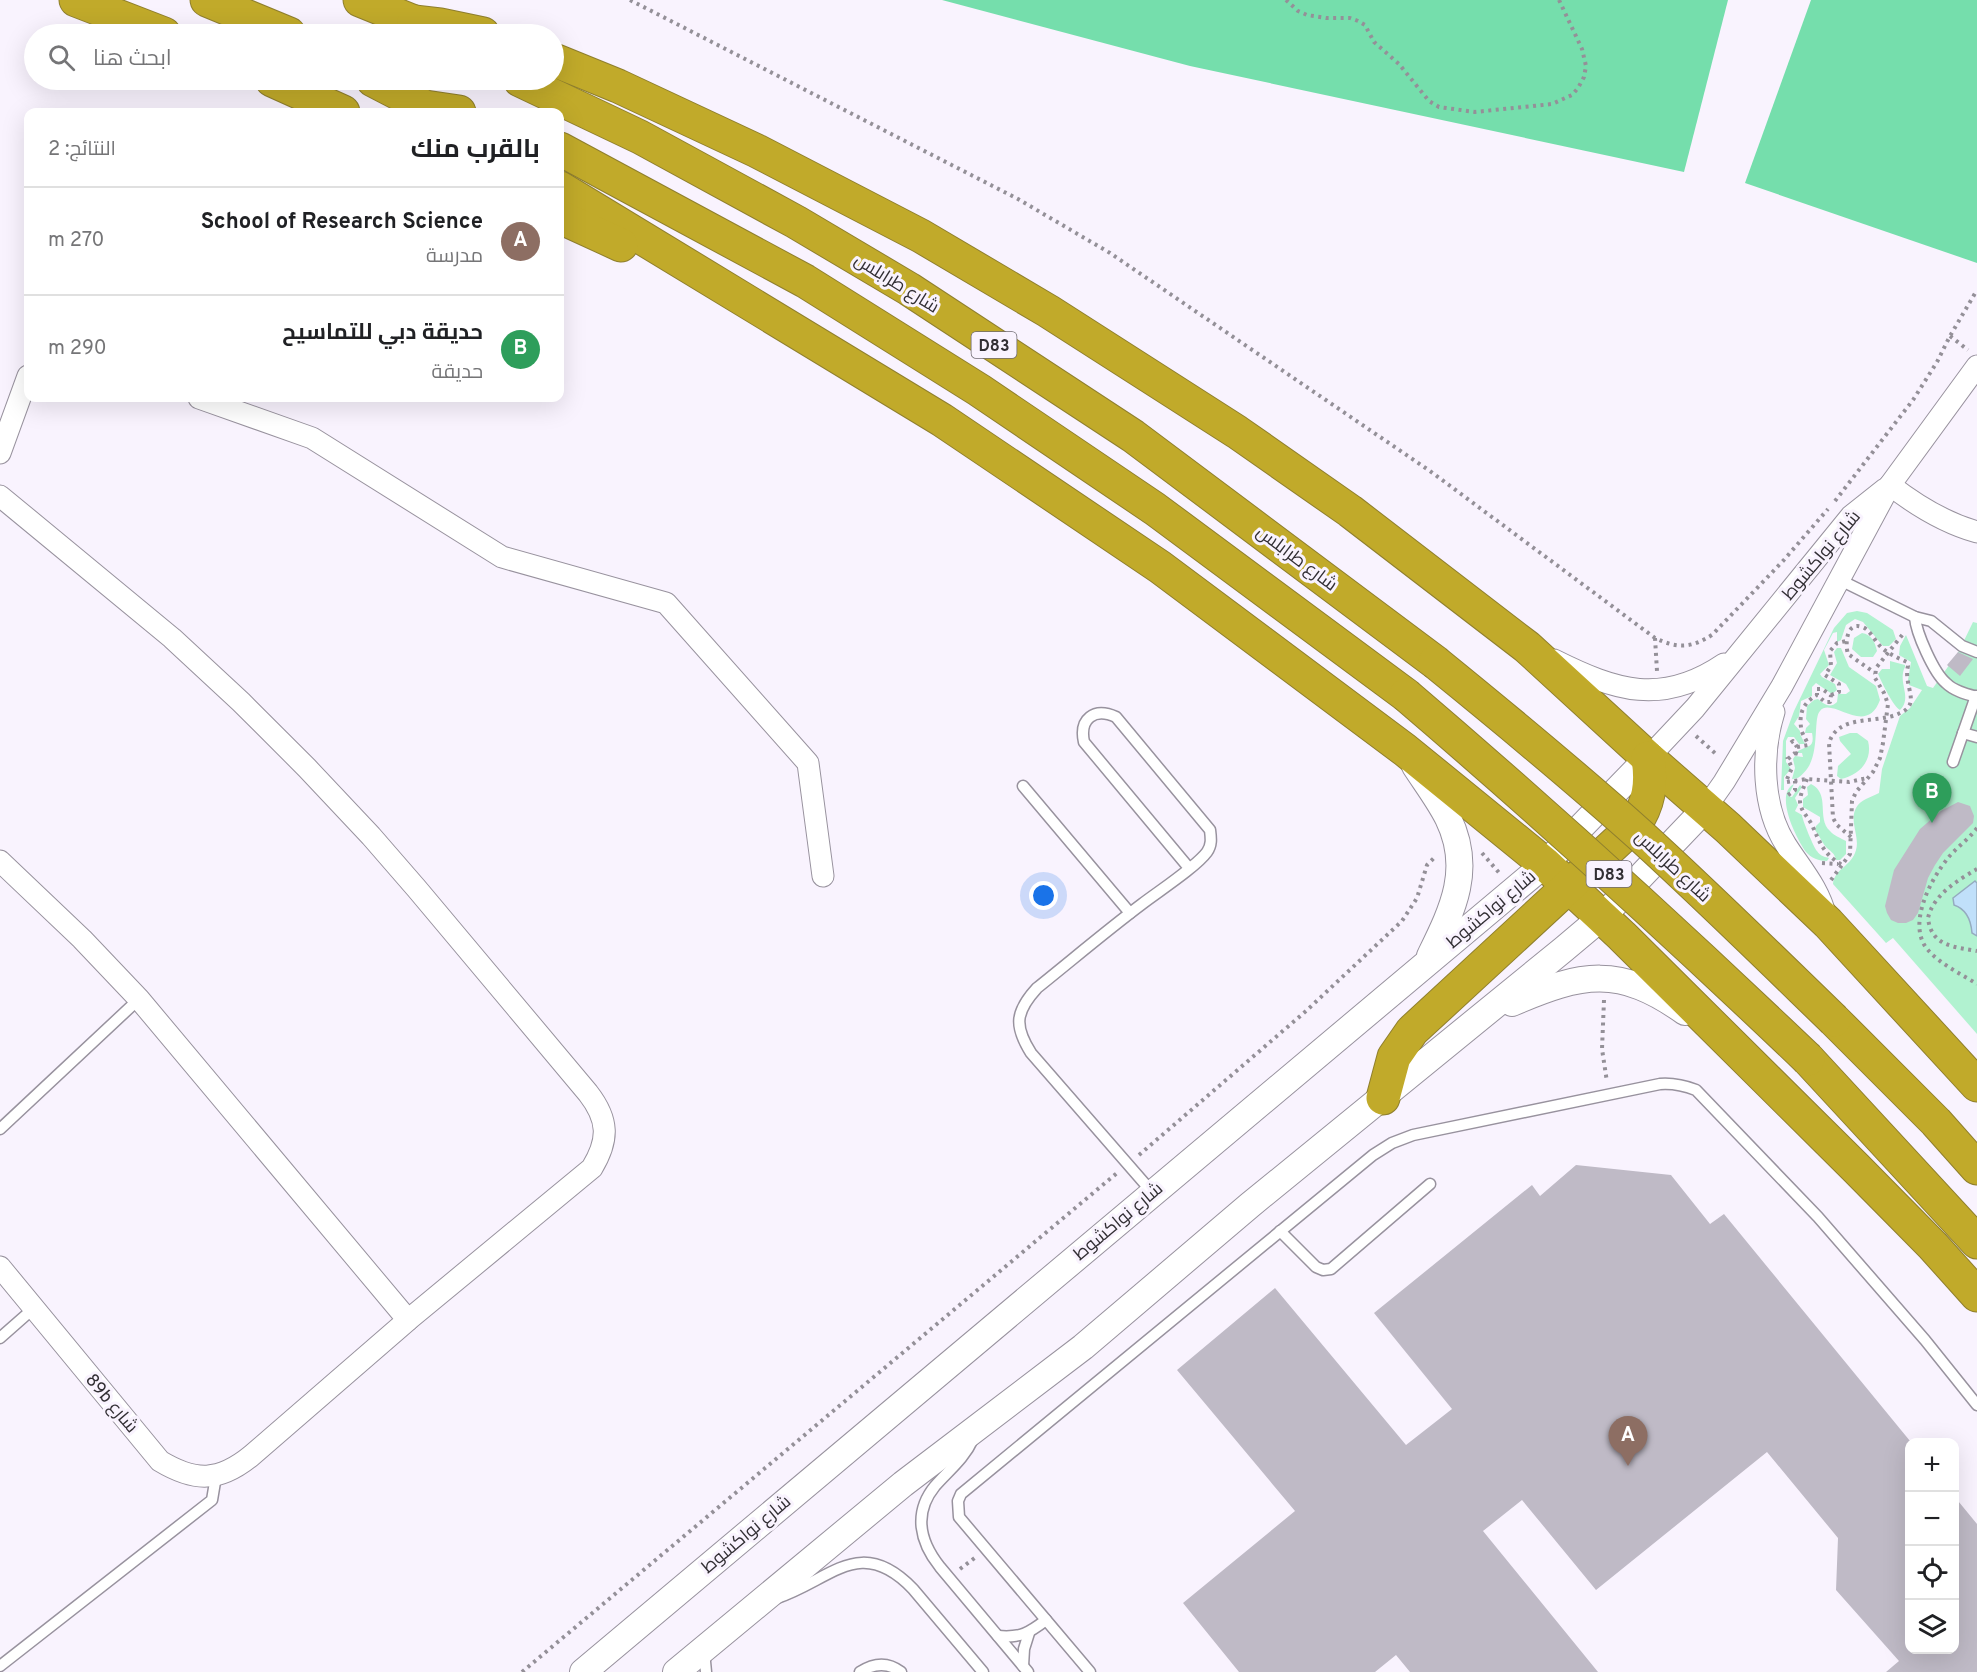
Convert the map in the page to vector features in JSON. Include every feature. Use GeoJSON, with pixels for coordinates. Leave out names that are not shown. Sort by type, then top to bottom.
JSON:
{"type":"FeatureCollection","features":[{"type":"Feature","properties":{"kind":"highway"},"geometry":{"type":"LineString","coordinates":[[76,0],[138,24]]}},
{"type":"Feature","properties":{"kind":"highway"},"geometry":{"type":"LineString","coordinates":[[207,0],[265,24]]}},
{"type":"Feature","properties":{"kind":"highway"},"geometry":{"type":"LineString","coordinates":[[360,0],[413,24]]}},
{"type":"Feature","properties":{"kind":"highway"},"geometry":{"type":"LineString","coordinates":[[564,64],[618,86],[757,151],[921,236],[1048,311],[1246,438],[1350,511],[1527,646],[1734,834],[1828,923],[1977,1085]]}},
{"type":"Feature","properties":{"kind":"highway"},"geometry":{"type":"LineString","coordinates":[[294,90],[334,108]]}},
{"type":"Feature","properties":{"kind":"highway"},"geometry":{"type":"LineString","coordinates":[[392,90],[425,108]]}},
{"type":"Feature","properties":{"kind":"highway","name":"شارع طرابلس"},"geometry":{"type":"LineString","coordinates":[[541,90],[640,137],[796,222],[909,289],[1142,442],[1435,662],[1539,747],[1640,835],[1738,926],[1936,1122],[1977,1168]]}},
{"type":"Feature","properties":{"kind":"highway","name":"D83"},"geometry":{"type":"LineString","coordinates":[[564,151],[805,281],[979,390],[1155,509],[1406,695],[1509,783],[1666,925],[1808,1059],[1977,1242]]}},
{"type":"Feature","properties":{"kind":"highway"},"geometry":{"type":"LineString","coordinates":[[564,190],[942,420],[1150,560],[1405,750],[1545,864],[1602,917],[1856,1168],[1933,1246],[1977,1295]]}},
{"type":"Feature","properties":{"kind":"highway"},"geometry":{"type":"LineString","coordinates":[[564,220],[614,243],[669,254]]}},
{"type":"Feature","properties":{"kind":"highway"},"geometry":{"type":"LineString","coordinates":[[1383,1098],[1394,1057],[1412,1031],[1624,837],[1642,814],[1650,787],[1648,758]]}},
{"type":"Feature","properties":{"kind":"street"},"geometry":{"type":"LineString","coordinates":[[1977,366],[1890,485],[1930,513],[1977,532]]}},
{"type":"Feature","properties":{"kind":"street"},"geometry":{"type":"LineString","coordinates":[[0,453],[24,387]]}},
{"type":"Feature","properties":{"kind":"street"},"geometry":{"type":"LineString","coordinates":[[210,402],[312,438],[501,557],[666,603],[808,763],[823,876]]}},
{"type":"Feature","properties":{"kind":"street","name":"شارع نواكشوط"},"geometry":{"type":"LineString","coordinates":[[676,1672],[705,1660],[759,1602],[903,1484],[1083,1347],[1241,1213],[1602,917],[1705,809],[1724,782],[1782,686],[1890,485]]}},
{"type":"Feature","properties":{"kind":"street","name":"شارع نواكشوط"},"geometry":{"type":"LineString","coordinates":[[583,1672],[1545,864],[1682,723],[1851,516],[1890,485]]}},
{"type":"Feature","properties":{"kind":"street","name":"89b شارع"},"geometry":{"type":"LineString","coordinates":[[0,496],[172,638],[307,768],[417,889],[598,1106],[604,1122],[605,1138],[592,1168],[408,1320],[251,1456],[235,1469],[216,1476],[197,1477],[177,1472],[160,1461],[0,1268]]}},
{"type":"Feature","properties":{"kind":"street"},"geometry":{"type":"LineString","coordinates":[[1527,646],[1600,682],[1638,690],[1690,683],[1706,676],[1742,652]]}},
{"type":"Feature","properties":{"kind":"street"},"geometry":{"type":"LineString","coordinates":[[1782,686],[1770,723],[1766,754],[1771,812],[1785,843],[1818,892],[1828,923]]}},
{"type":"Feature","properties":{"kind":"street"},"geometry":{"type":"LineString","coordinates":[[1405,750],[1448,817],[1459,852],[1460,870],[1454,906],[1426,964]]}},
{"type":"Feature","properties":{"kind":"street"},"geometry":{"type":"LineString","coordinates":[[0,861],[82,939],[140,999],[408,1320]]}},
{"type":"Feature","properties":{"kind":"street"},"geometry":{"type":"LineString","coordinates":[[1484,1015],[1550,986],[1589,978],[1606,979],[1632,983],[1655,992],[1729,1043]]}},
{"type":"Feature","properties":{"kind":"lane"},"geometry":{"type":"LineString","coordinates":[[1840,580],[1915,617],[1931,621],[1962,646],[1977,652]]}},
{"type":"Feature","properties":{"kind":"lane"},"geometry":{"type":"LineString","coordinates":[[1915,617],[1918,633],[1940,677],[1953,688],[1976,696],[1953,762]]}},
{"type":"Feature","properties":{"kind":"lane"},"geometry":{"type":"LineString","coordinates":[[1152,1192],[1031,1053],[1022,1038],[1019,1020],[1024,1002],[1037,988],[1189,868],[1208,851],[1212,841],[1210,830],[1116,717],[1105,712],[1094,714],[1086,721],[1082,732],[1084,742],[1189,868]]}},
{"type":"Feature","properties":{"kind":"lane"},"geometry":{"type":"LineString","coordinates":[[1963,733],[1977,737]]}},
{"type":"Feature","properties":{"kind":"lane"},"geometry":{"type":"LineString","coordinates":[[1023,786],[1130,913]]}},
{"type":"Feature","properties":{"kind":"lane"},"geometry":{"type":"LineString","coordinates":[[0,1130],[140,999]]}},
{"type":"Feature","properties":{"kind":"lane"},"geometry":{"type":"LineString","coordinates":[[1090,1672],[959,1517],[958,1501],[961,1494],[1373,1155],[1402,1139],[1434,1129],[1672,1083],[1696,1090],[1818,1217],[1925,1340],[1977,1405]]}},
{"type":"Feature","properties":{"kind":"lane"},"geometry":{"type":"LineString","coordinates":[[1280,1231],[1316,1267],[1323,1270],[1331,1269],[1430,1184]]}},
{"type":"Feature","properties":{"kind":"lane"},"geometry":{"type":"LineString","coordinates":[[0,1338],[34,1308]]}},
{"type":"Feature","properties":{"kind":"lane"},"geometry":{"type":"LineString","coordinates":[[977,1428],[965,1454],[934,1487],[925,1502],[921,1519],[922,1536],[929,1552],[940,1567],[1026,1669]]}},
{"type":"Feature","properties":{"kind":"lane"},"geometry":{"type":"LineString","coordinates":[[1,1663],[212,1500],[216,1476]]}},
{"type":"Feature","properties":{"kind":"lane"},"geometry":{"type":"LineString","coordinates":[[759,1602],[791,1593],[835,1569],[851,1564],[869,1563],[886,1568],[901,1576],[984,1672]]}},
{"type":"Feature","properties":{"kind":"lane"},"geometry":{"type":"LineString","coordinates":[[998,1636],[1014,1637],[1029,1633],[1046,1620]]}},
{"type":"Feature","properties":{"kind":"lane"},"geometry":{"type":"LineString","coordinates":[[1026,1669],[1024,1649],[1029,1633]]}},
{"type":"Feature","properties":{"kind":"lane"},"geometry":{"type":"LineString","coordinates":[[860,1672],[868,1667],[887,1665],[901,1672]]}},
{"type":"Feature","properties":{"kind":"path"},"geometry":{"type":"LineString","coordinates":[[630,0],[1018,199],[1110,253],[1421,464],[1655,638],[1669,644],[1684,646],[1699,643],[1712,635],[1783,561],[1856,476],[1913,400],[1977,290]]}},
{"type":"Feature","properties":{"kind":"path"},"geometry":{"type":"LineString","coordinates":[[1286,0],[1306,15],[1350,18],[1358,21],[1369,30],[1374,42],[1399,64],[1429,101],[1438,107],[1475,112],[1552,104],[1572,95],[1578,88],[1584,77],[1586,66],[1582,49],[1559,0]]}},
{"type":"Feature","properties":{"kind":"path"},"geometry":{"type":"LineString","coordinates":[[1950,336],[1977,357]]}},
{"type":"Feature","properties":{"kind":"path"},"geometry":{"type":"LineString","coordinates":[[1824,874],[1830,881],[1850,854],[1852,801],[1880,758],[1887,719],[1887,698],[1875,678],[1876,668],[1889,654],[1915,617]]}},
{"type":"Feature","properties":{"kind":"path"},"geometry":{"type":"LineString","coordinates":[[1851,837],[1837,825],[1833,818],[1829,743],[1836,730],[1847,724],[1887,719],[1908,708],[1911,699],[1906,678],[1908,664],[1889,654],[1861,626],[1853,627],[1849,630],[1846,641],[1848,654],[1875,673]]}},
{"type":"Feature","properties":{"kind":"path"},"geometry":{"type":"LineString","coordinates":[[1655,638],[1658,689]]}},
{"type":"Feature","properties":{"kind":"path"},"geometry":{"type":"LineString","coordinates":[[1831,695],[1839,692],[1840,688],[1839,684],[1825,675],[1832,663],[1830,651],[1837,643],[1846,641]]}},
{"type":"Feature","properties":{"kind":"path"},"geometry":{"type":"LineString","coordinates":[[1817,695],[1816,691],[1820,688],[1831,695]]}},
{"type":"Feature","properties":{"kind":"path"},"geometry":{"type":"LineString","coordinates":[[1817,695],[1828,703],[1832,700],[1831,695]]}},
{"type":"Feature","properties":{"kind":"path"},"geometry":{"type":"LineString","coordinates":[[1797,747],[1808,746],[1802,733],[1801,710],[1807,701],[1817,695]]}},
{"type":"Feature","properties":{"kind":"path"},"geometry":{"type":"LineString","coordinates":[[1792,741],[1797,747],[1795,753],[1788,759],[1787,751],[1792,741]]}},
{"type":"Feature","properties":{"kind":"path"},"geometry":{"type":"LineString","coordinates":[[1795,753],[1801,755]]}},
{"type":"Feature","properties":{"kind":"path"},"geometry":{"type":"LineString","coordinates":[[1787,782],[1807,779],[1849,782],[1868,778]]}},
{"type":"Feature","properties":{"kind":"path"},"geometry":{"type":"LineString","coordinates":[[1807,779],[1800,795],[1801,808],[1822,848],[1833,860],[1842,865]]}},
{"type":"Feature","properties":{"kind":"path"},"geometry":{"type":"LineString","coordinates":[[1788,795],[1795,789],[1795,781]]}},
{"type":"Feature","properties":{"kind":"path"},"geometry":{"type":"LineString","coordinates":[[1977,828],[1957,848],[1937,874],[1928,890],[1918,923],[1920,938],[1928,951],[1977,984]]}},
{"type":"Feature","properties":{"kind":"path"},"geometry":{"type":"LineString","coordinates":[[522,1672],[1128,1165],[1306,1011],[1402,921],[1417,898],[1427,865],[1432,859],[1439,854],[1459,852]]}},
{"type":"Feature","properties":{"kind":"path"},"geometry":{"type":"LineString","coordinates":[[1811,861],[1842,865]]}},
{"type":"Feature","properties":{"kind":"path"},"geometry":{"type":"LineString","coordinates":[[1977,869],[1936,899],[1929,912],[1928,921],[1932,933],[1943,944],[1977,951]]}},
{"type":"Feature","properties":{"kind":"path"},"geometry":{"type":"LineString","coordinates":[[1918,923],[1928,921]]}},
{"type":"Feature","properties":{"kind":"path"},"geometry":{"type":"LineString","coordinates":[[1606,979],[1602,1048],[1609,1094]]}},
{"type":"Feature","properties":{"kind":"green space"},"geometry":{"type":"Polygon","coordinates":[[[942,0],[1728,0],[1684,172],[1190,66],[942,0]]]}},
{"type":"Feature","properties":{"kind":"green space"},"geometry":{"type":"Polygon","coordinates":[[[1811,0],[1977,0],[1977,263],[1745,183],[1811,0]]]}},
{"type":"Feature","properties":{"kind":"green space"},"geometry":{"type":"Polygon","coordinates":[[[1857,611],[1867,613],[1893,630],[1896,639],[1889,646],[1883,646],[1863,622],[1855,619],[1846,625],[1841,640],[1837,642],[1837,632],[1833,633],[1824,650],[1829,665],[1820,674],[1835,684],[1837,690],[1832,694],[1816,683],[1812,687],[1812,696],[1801,701],[1799,716],[1794,724],[1800,731],[1805,744],[1799,744],[1794,737],[1788,737],[1786,762],[1791,769],[1784,777],[1784,790],[1781,790],[1783,741],[1794,711],[1834,628],[1847,613],[1857,611]]]}},
{"type":"Feature","properties":{"kind":"green space"},"geometry":{"type":"Polygon","coordinates":[[[1973,622],[1977,623],[1977,1034],[1893,938],[1886,943],[1833,884],[1836,875],[1851,860],[1856,850],[1854,813],[1856,808],[1863,801],[1879,793],[1882,769],[1900,716],[1910,708],[1922,690],[1909,685],[1911,662],[1899,655],[1900,646],[1906,635],[1927,686],[1933,688],[1959,651],[1973,622]]]}},
{"type":"Feature","properties":{"kind":"green space"},"geometry":{"type":"Polygon","coordinates":[[[1862,633],[1868,635],[1874,642],[1877,651],[1873,657],[1861,657],[1852,649],[1854,638],[1862,633]]]}},
{"type":"Feature","properties":{"kind":"green space"},"geometry":{"type":"Polygon","coordinates":[[[1837,648],[1841,648],[1849,667],[1876,686],[1880,700],[1874,711],[1866,716],[1849,714],[1832,708],[1820,711],[1811,762],[1802,775],[1792,779],[1795,768],[1793,759],[1795,756],[1803,757],[1798,751],[1812,744],[1812,733],[1805,733],[1810,724],[1806,719],[1807,706],[1818,699],[1825,704],[1832,705],[1837,702],[1838,694],[1846,694],[1850,691],[1846,684],[1830,675],[1837,663],[1834,652],[1837,648]]]}},
{"type":"Feature","properties":{"kind":"green space"},"geometry":{"type":"Polygon","coordinates":[[[1890,661],[1905,665],[1903,678],[1905,700],[1900,710],[1891,699],[1878,674],[1882,669],[1890,669],[1890,661]]]}},
{"type":"Feature","properties":{"kind":"green space"},"geometry":{"type":"Polygon","coordinates":[[[1857,733],[1868,741],[1869,754],[1864,766],[1854,774],[1841,779],[1837,776],[1838,766],[1851,754],[1839,737],[1857,733]]]}},
{"type":"Feature","properties":{"kind":"green space"},"geometry":{"type":"Polygon","coordinates":[[[1794,784],[1788,796],[1792,797],[1800,785],[1802,787],[1795,798],[1798,805],[1795,811],[1802,815],[1815,849],[1821,855],[1829,858],[1827,861],[1815,859],[1808,854],[1793,827],[1786,806],[1786,797],[1788,789],[1794,784]]]}},
{"type":"Feature","properties":{"kind":"green space"},"geometry":{"type":"Polygon","coordinates":[[[1811,784],[1820,794],[1826,826],[1833,834],[1846,841],[1846,854],[1840,860],[1836,860],[1834,854],[1826,847],[1815,830],[1820,817],[1803,807],[1803,799],[1808,795],[1807,787],[1811,784]]]}},
{"type":"Feature","properties":{"kind":"water"},"geometry":{"type":"Polygon","coordinates":[[[1975,881],[1977,883],[1977,936],[1972,933],[1965,912],[1954,905],[1953,898],[1975,881]]]}},
{"type":"Feature","properties":{"kind":"building"},"geometry":{"type":"Polygon","coordinates":[[[1958,652],[1973,659],[1960,676],[1947,665],[1958,652]]]}},
{"type":"Feature","properties":{"kind":"building"},"geometry":{"type":"Polygon","coordinates":[[[1958,802],[1970,806],[1974,816],[1973,823],[1943,853],[1935,865],[1928,878],[1918,913],[1913,920],[1898,923],[1891,920],[1885,906],[1894,870],[1920,829],[1941,811],[1958,802]]]}},
{"type":"Feature","properties":{"kind":"building"},"geometry":{"type":"Polygon","coordinates":[[[1576,1165],[1671,1175],[1710,1224],[1724,1214],[1908,1438],[1905,1438],[1905,1654],[1959,1654],[1959,1502],[1977,1524],[1977,1672],[1886,1672],[1899,1661],[1836,1590],[1838,1538],[1767,1452],[1596,1590],[1522,1500],[1483,1531],[1598,1672],[1410,1672],[1396,1655],[1375,1672],[1239,1672],[1183,1603],[1295,1511],[1177,1370],[1275,1288],[1406,1445],[1452,1409],[1374,1313],[1532,1185],[1540,1196],[1576,1165]]]}},
{"type":"Feature","properties":{"kind":"place","name":"حديقة دبي للتماسيح"},"geometry":{"type":"Point","coordinates":[1932,823]}},
{"type":"Feature","properties":{"kind":"place","name":"School of Research Science"},"geometry":{"type":"Point","coordinates":[1628,1466]}}]}
